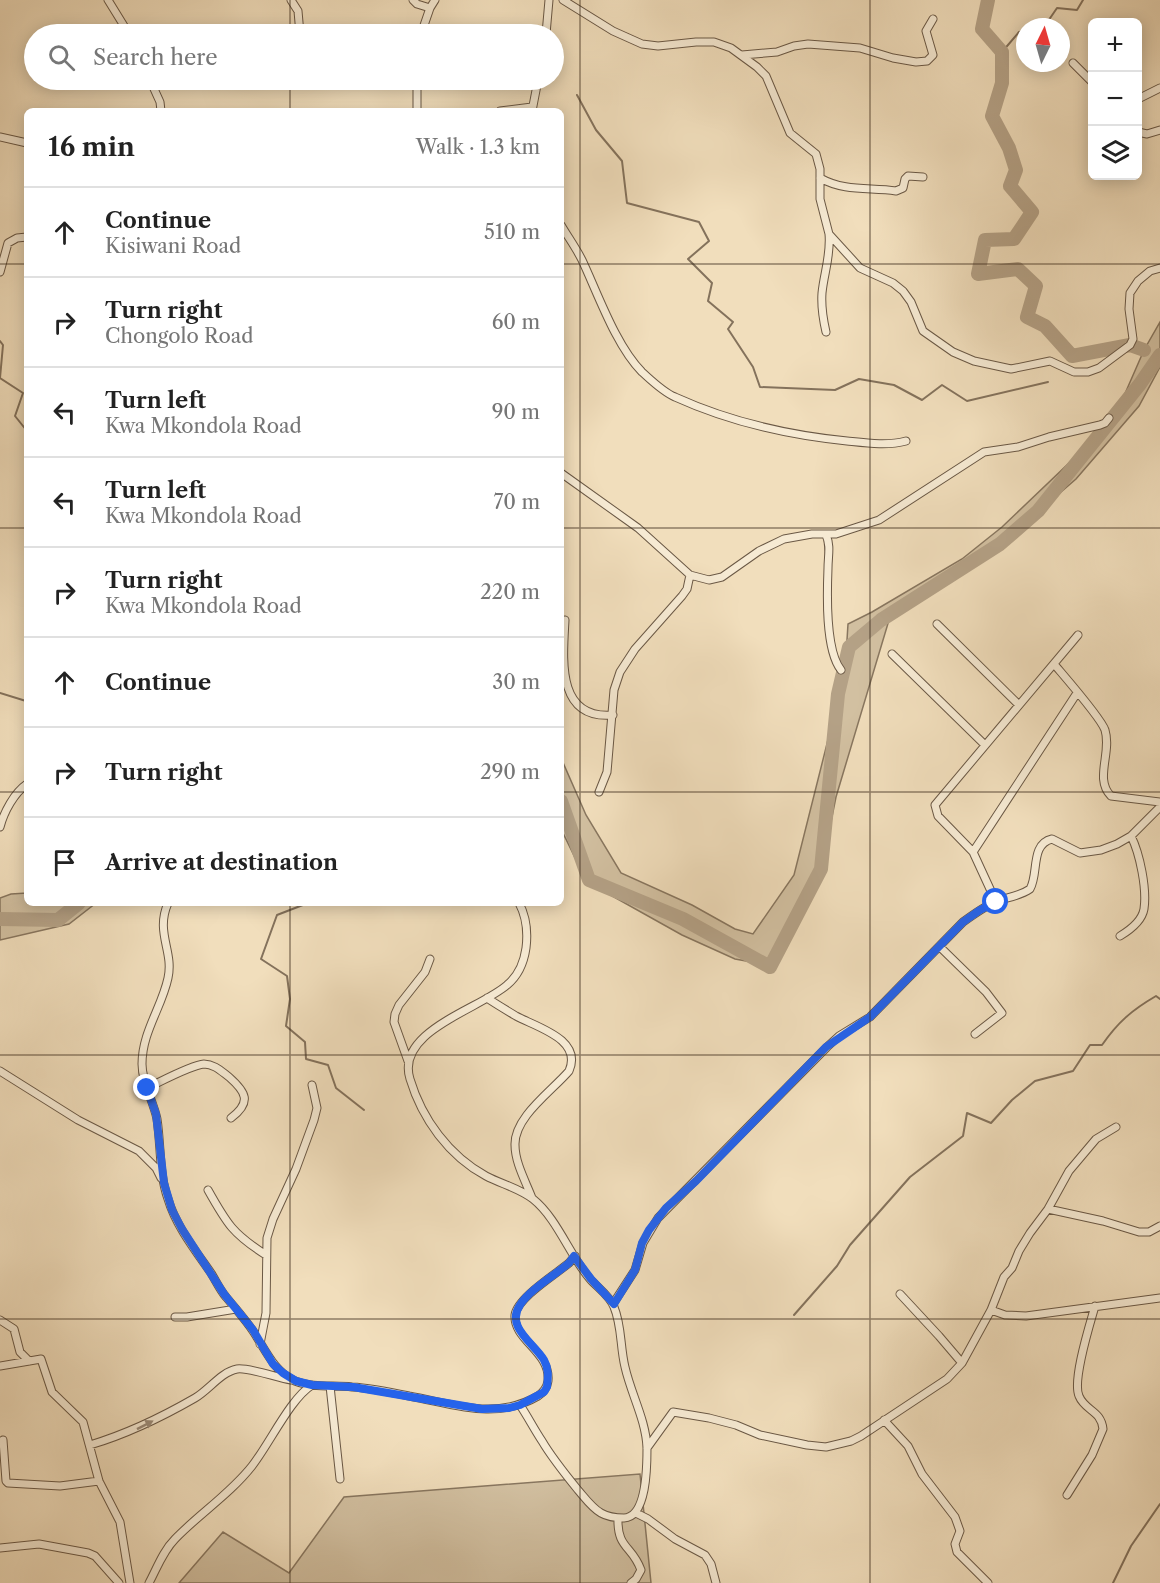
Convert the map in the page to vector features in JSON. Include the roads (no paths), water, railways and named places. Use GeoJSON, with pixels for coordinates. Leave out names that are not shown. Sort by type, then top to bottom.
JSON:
{"type":"FeatureCollection","features":[{"type":"Feature","properties":{"kind":"street"},"geometry":{"type":"LineString","coordinates":[[108,0],[123,24]]}},
{"type":"Feature","properties":{"kind":"street"},"geometry":{"type":"LineString","coordinates":[[291,0],[298,11],[299,24]]}},
{"type":"Feature","properties":{"kind":"street"},"geometry":{"type":"LineString","coordinates":[[413,0],[417,4],[430,8]]}},
{"type":"Feature","properties":{"kind":"street"},"geometry":{"type":"LineString","coordinates":[[424,24],[435,0]]}},
{"type":"Feature","properties":{"kind":"street"},"geometry":{"type":"LineString","coordinates":[[547,24],[549,0]]}},
{"type":"Feature","properties":{"kind":"street"},"geometry":{"type":"LineString","coordinates":[[563,0],[613,31],[642,44],[658,46],[714,42],[731,48],[766,76],[790,133],[816,154],[820,178],[820,199],[829,234],[830,254],[822,290],[822,313],[826,332]]}},
{"type":"Feature","properties":{"kind":"street"},"geometry":{"type":"LineString","coordinates":[[742,55],[777,52],[800,44],[808,44],[860,48],[893,58],[921,62],[933,55],[926,31],[933,19]]}},
{"type":"Feature","properties":{"kind":"street"},"geometry":{"type":"LineString","coordinates":[[1073,63],[1088,78]]}},
{"type":"Feature","properties":{"kind":"street"},"geometry":{"type":"LineString","coordinates":[[1142,97],[1160,88]]}},
{"type":"Feature","properties":{"kind":"street"},"geometry":{"type":"LineString","coordinates":[[155,90],[161,108]]}},
{"type":"Feature","properties":{"kind":"street"},"geometry":{"type":"LineString","coordinates":[[417,90],[417,108]]}},
{"type":"Feature","properties":{"kind":"street"},"geometry":{"type":"LineString","coordinates":[[532,108],[536,90]]}},
{"type":"Feature","properties":{"kind":"street"},"geometry":{"type":"LineString","coordinates":[[1142,133],[1147,134],[1160,130]]}},
{"type":"Feature","properties":{"kind":"street"},"geometry":{"type":"LineString","coordinates":[[0,137],[24,142]]}},
{"type":"Feature","properties":{"kind":"street"},"geometry":{"type":"LineString","coordinates":[[820,178],[843,187],[896,191],[903,188],[904,179],[908,176],[923,177]]}},
{"type":"Feature","properties":{"kind":"street"},"geometry":{"type":"LineString","coordinates":[[564,230],[581,257],[594,290],[628,352],[641,371],[668,393],[723,416],[764,428],[865,443],[889,444],[906,441]]}},
{"type":"Feature","properties":{"kind":"street"},"geometry":{"type":"LineString","coordinates":[[829,234],[860,268],[893,283],[903,291],[911,302],[922,331],[953,352],[974,362],[1011,369],[1050,361],[1074,372],[1088,372],[1099,368],[1130,345],[1133,339],[1129,309],[1130,294],[1138,281],[1150,271],[1160,268]]}},
{"type":"Feature","properties":{"kind":"street"},"geometry":{"type":"LineString","coordinates":[[0,272],[8,243],[24,237]]}},
{"type":"Feature","properties":{"kind":"street"},"geometry":{"type":"LineString","coordinates":[[564,475],[638,528],[690,575],[701,579],[716,579],[759,551],[784,539],[845,532],[879,520],[984,452],[1018,447],[1100,425],[1109,418]]}},
{"type":"Feature","properties":{"kind":"street"},"geometry":{"type":"LineString","coordinates":[[826,535],[830,549],[828,615],[835,657],[842,670]]}},
{"type":"Feature","properties":{"kind":"street"},"geometry":{"type":"LineString","coordinates":[[599,792],[607,772],[616,681],[625,663],[687,589],[690,575]]}},
{"type":"Feature","properties":{"kind":"street"},"geometry":{"type":"LineString","coordinates":[[564,642],[565,620]]}},
{"type":"Feature","properties":{"kind":"street"},"geometry":{"type":"LineString","coordinates":[[938,624],[1019,705]]}},
{"type":"Feature","properties":{"kind":"street"},"geometry":{"type":"LineString","coordinates":[[996,902],[973,852],[938,816],[935,805],[1078,635]]}},
{"type":"Feature","properties":{"kind":"street"},"geometry":{"type":"LineString","coordinates":[[892,654],[985,745]]}},
{"type":"Feature","properties":{"kind":"street"},"geometry":{"type":"LineString","coordinates":[[1054,664],[1104,728],[1108,748],[1102,780],[1105,790],[1111,796],[1160,802]]}},
{"type":"Feature","properties":{"kind":"street"},"geometry":{"type":"LineString","coordinates":[[564,668],[569,692],[577,704],[600,716],[613,715]]}},
{"type":"Feature","properties":{"kind":"street"},"geometry":{"type":"LineString","coordinates":[[973,852],[1077,693]]}},
{"type":"Feature","properties":{"kind":"street"},"geometry":{"type":"LineString","coordinates":[[0,827],[3,816],[16,794],[24,787]]}},
{"type":"Feature","properties":{"kind":"street"},"geometry":{"type":"LineString","coordinates":[[614,1304],[635,1270],[642,1243],[649,1230],[666,1208],[696,1181],[826,1047],[870,1017],[963,922],[996,902],[1020,895],[1030,889],[1039,849],[1043,843],[1055,840],[1073,851],[1086,854],[1109,848],[1131,836],[1160,807]]}},
{"type":"Feature","properties":{"kind":"street"},"geometry":{"type":"LineString","coordinates":[[1120,936],[1131,929],[1144,910],[1141,861],[1131,836]]}},
{"type":"Feature","properties":{"kind":"street"},"geometry":{"type":"LineString","coordinates":[[167,906],[163,914],[162,927],[169,977],[148,1030],[142,1071],[157,1122],[168,1200],[182,1229],[224,1294],[253,1330],[273,1364],[296,1381]]}},
{"type":"Feature","properties":{"kind":"street"},"geometry":{"type":"LineString","coordinates":[[408,1061],[418,1042],[429,1033],[508,985],[524,961],[526,921],[520,906]]}},
{"type":"Feature","properties":{"kind":"street"},"geometry":{"type":"LineString","coordinates":[[940,947],[986,992],[1002,1013],[975,1034]]}},
{"type":"Feature","properties":{"kind":"street"},"geometry":{"type":"LineString","coordinates":[[430,959],[425,972],[399,1005],[394,1022],[408,1061],[409,1076],[416,1096],[434,1129],[458,1156],[487,1177],[532,1198]]}},
{"type":"Feature","properties":{"kind":"street"},"geometry":{"type":"LineString","coordinates":[[487,998],[556,1036],[567,1045],[571,1052],[572,1066],[521,1123],[515,1134],[514,1148],[532,1198],[561,1234],[591,1279],[614,1304],[624,1365],[644,1425],[647,1448],[641,1506],[636,1514],[628,1518],[618,1518],[600,1513],[582,1495],[549,1452],[520,1405]]}},
{"type":"Feature","properties":{"kind":"street"},"geometry":{"type":"LineString","coordinates":[[147,1088],[200,1065],[212,1065],[239,1086],[244,1095],[240,1109],[231,1118]]}},
{"type":"Feature","properties":{"kind":"street"},"geometry":{"type":"LineString","coordinates":[[0,1071],[78,1120],[139,1151],[156,1168],[164,1183]]}},
{"type":"Feature","properties":{"kind":"street"},"geometry":{"type":"LineString","coordinates":[[260,1344],[266,1313],[268,1284],[267,1238],[314,1120],[317,1107],[312,1085]]}},
{"type":"Feature","properties":{"kind":"street"},"geometry":{"type":"LineString","coordinates":[[647,1448],[673,1412],[709,1418],[782,1441],[826,1447],[851,1441],[946,1379],[962,1363],[991,1310],[1004,1277],[1012,1268],[1019,1251],[1048,1209],[1069,1172],[1096,1139],[1116,1127]]}},
{"type":"Feature","properties":{"kind":"street"},"geometry":{"type":"LineString","coordinates":[[208,1190],[236,1235],[266,1255]]}},
{"type":"Feature","properties":{"kind":"street"},"geometry":{"type":"LineString","coordinates":[[1048,1209],[1103,1221],[1139,1232],[1149,1232],[1160,1226]]}},
{"type":"Feature","properties":{"kind":"street"},"geometry":{"type":"LineString","coordinates":[[90,1445],[132,1432],[204,1393],[229,1372],[238,1369],[312,1385],[377,1390],[467,1408],[509,1408],[520,1405],[544,1392],[549,1374],[545,1362],[522,1335],[516,1324],[515,1315],[519,1305],[527,1296],[569,1263],[574,1256]]}},
{"type":"Feature","properties":{"kind":"street"},"geometry":{"type":"LineString","coordinates":[[900,1294],[962,1363]]}},
{"type":"Feature","properties":{"kind":"street"},"geometry":{"type":"LineString","coordinates":[[991,1310],[1026,1316],[1160,1298]]}},
{"type":"Feature","properties":{"kind":"street"},"geometry":{"type":"LineString","coordinates":[[1067,1495],[1082,1474],[1103,1430],[1099,1415],[1082,1401],[1078,1391],[1080,1367],[1095,1306]]}},
{"type":"Feature","properties":{"kind":"street"},"geometry":{"type":"LineString","coordinates":[[175,1317],[236,1309]]}},
{"type":"Feature","properties":{"kind":"street"},"geometry":{"type":"LineString","coordinates":[[0,1320],[14,1329],[20,1352],[29,1361]]}},
{"type":"Feature","properties":{"kind":"street"},"geometry":{"type":"LineString","coordinates":[[0,1366],[40,1359],[52,1392],[83,1422],[99,1480],[120,1522],[130,1583]]}},
{"type":"Feature","properties":{"kind":"street"},"geometry":{"type":"LineString","coordinates":[[149,1583],[165,1552],[175,1539],[251,1468],[300,1395],[312,1385]]}},
{"type":"Feature","properties":{"kind":"street"},"geometry":{"type":"LineString","coordinates":[[330,1386],[340,1479]]}},
{"type":"Feature","properties":{"kind":"street"},"geometry":{"type":"LineString","coordinates":[[884,1420],[908,1446],[922,1474],[955,1517],[960,1531],[956,1544],[957,1552],[988,1583]]}},
{"type":"Feature","properties":{"kind":"street"},"geometry":{"type":"LineString","coordinates":[[3,1440],[8,1483],[60,1486],[99,1480]]}},
{"type":"Feature","properties":{"kind":"street"},"geometry":{"type":"LineString","coordinates":[[636,1514],[648,1519],[675,1539],[705,1556],[711,1564],[716,1583]]}},
{"type":"Feature","properties":{"kind":"street"},"geometry":{"type":"LineString","coordinates":[[618,1518],[618,1535],[636,1558],[641,1570],[631,1583]]}},
{"type":"Feature","properties":{"kind":"street"},"geometry":{"type":"LineString","coordinates":[[0,1548],[39,1544],[88,1553],[95,1556],[119,1583]]}},
{"type":"Feature","properties":{"kind":"waterway"},"geometry":{"type":"LineString","coordinates":[[988,0],[982,29],[1002,52],[1002,83],[992,116],[1009,148],[1016,170],[1010,186],[1032,212],[1014,239],[985,240],[978,274],[1018,269],[1036,286],[1027,317],[1045,326],[1072,356],[1130,345],[1144,350]]}},
{"type":"Feature","properties":{"kind":"waterway"},"geometry":{"type":"LineString","coordinates":[[1050,18],[1057,8],[1077,10],[1083,0]]}},
{"type":"Feature","properties":{"kind":"waterway"},"geometry":{"type":"LineString","coordinates":[[1002,52],[1016,36]]}},
{"type":"Feature","properties":{"kind":"waterway"},"geometry":{"type":"LineString","coordinates":[[577,95],[596,130],[622,161],[627,203],[699,222],[709,241],[688,259],[712,283],[708,301],[733,322],[728,329],[753,367],[760,387],[835,390],[859,379],[894,385],[922,400],[942,385],[967,401],[1048,382]]}},
{"type":"Feature","properties":{"kind":"waterway"},"geometry":{"type":"LineString","coordinates":[[0,341],[3,345],[0,378],[23,393],[15,416],[24,427]]}},
{"type":"Feature","properties":{"kind":"waterway"},"geometry":{"type":"LineString","coordinates":[[564,809],[589,880],[683,919],[770,967],[821,869],[838,694],[849,647],[881,620],[1000,544],[1038,511],[1140,384],[1160,355]]}},
{"type":"Feature","properties":{"kind":"waterway"},"geometry":{"type":"LineString","coordinates":[[0,693],[24,700]]}},
{"type":"Feature","properties":{"kind":"waterway"},"geometry":{"type":"LineString","coordinates":[[0,919],[58,920],[75,906]]}},
{"type":"Feature","properties":{"kind":"waterway"},"geometry":{"type":"LineString","coordinates":[[300,906],[277,915],[261,959],[287,976],[290,999],[286,1026],[305,1042],[306,1059],[328,1065],[336,1088],[364,1110]]}},
{"type":"Feature","properties":{"kind":"waterway"},"geometry":{"type":"LineString","coordinates":[[794,1315],[837,1266],[850,1245],[910,1177],[963,1136],[967,1113],[991,1123],[1012,1100],[1035,1081],[1073,1071],[1090,1045],[1102,1045],[1120,1023],[1133,1012],[1156,996],[1160,999]]}},
{"type":"Feature","properties":{"kind":"waterway"},"geometry":{"type":"LineString","coordinates":[[1113,1583],[1131,1546],[1160,1504]]}}]}
